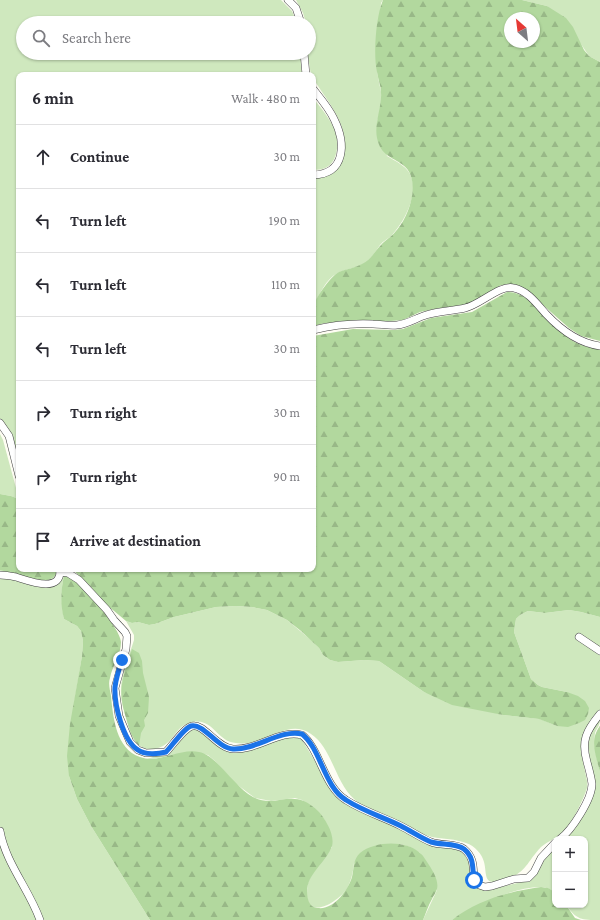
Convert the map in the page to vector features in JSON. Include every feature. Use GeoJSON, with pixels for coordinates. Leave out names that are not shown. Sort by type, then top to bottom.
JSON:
{"type":"FeatureCollection","features":[{"type":"Feature","properties":{"kind":"street"},"geometry":{"type":"LineString","coordinates":[[288,0],[296,8],[299,16]]}},
{"type":"Feature","properties":{"kind":"street"},"geometry":{"type":"LineString","coordinates":[[305,60],[306,72]]}},
{"type":"Feature","properties":{"kind":"street"},"geometry":{"type":"LineString","coordinates":[[316,93],[334,119],[341,137],[341,149],[340,158],[335,167],[325,173],[316,174]]}},
{"type":"Feature","properties":{"kind":"street"},"geometry":{"type":"LineString","coordinates":[[316,329],[339,324],[403,324],[431,313],[464,309],[474,306],[496,291],[507,287],[514,288],[527,294],[552,320],[569,334],[580,340],[600,346]]}},
{"type":"Feature","properties":{"kind":"street"},"geometry":{"type":"LineString","coordinates":[[0,424],[9,436],[16,464]]}},
{"type":"Feature","properties":{"kind":"street"},"geometry":{"type":"LineString","coordinates":[[0,575],[10,576],[30,582],[48,584],[58,580],[60,577],[60,572]]}},
{"type":"Feature","properties":{"kind":"street"},"geometry":{"type":"LineString","coordinates":[[65,572],[79,580],[108,610],[127,636],[126,649],[115,688],[119,716],[123,727],[130,742],[138,750],[146,753],[166,752],[185,730],[192,726],[199,726],[226,748],[234,749],[249,747],[292,734],[302,734],[310,743],[334,787],[345,800],[430,841],[460,847],[464,850],[474,866],[474,880],[479,885],[485,887],[532,876],[541,858],[552,845]]}},
{"type":"Feature","properties":{"kind":"street"},"geometry":{"type":"LineString","coordinates":[[579,637],[600,651]]}},
{"type":"Feature","properties":{"kind":"street"},"geometry":{"type":"LineString","coordinates":[[564,836],[569,832],[577,821],[591,789],[591,778],[585,750],[585,741],[586,734],[600,714]]}},
{"type":"Feature","properties":{"kind":"street"},"geometry":{"type":"LineString","coordinates":[[0,831],[6,854],[40,920]]}},
{"type":"Feature","properties":{"kind":"green space"},"geometry":{"type":"Polygon","coordinates":[[[0,0],[281,0],[292,11],[294,16],[16,16],[16,60],[301,60],[302,72],[16,72],[16,457],[0,419],[0,0]]]}},
{"type":"Feature","properties":{"kind":"green space"},"geometry":{"type":"Polygon","coordinates":[[[296,0],[383,0],[381,3],[377,72],[381,92],[381,107],[377,122],[387,156],[408,171],[413,182],[412,198],[409,207],[397,229],[381,244],[367,262],[341,271],[333,276],[324,286],[316,301],[316,176],[339,166],[344,154],[345,142],[339,119],[316,83],[316,72],[310,72],[308,60],[316,60],[316,16],[304,16],[296,0]]]}},
{"type":"Feature","properties":{"kind":"green space"},"geometry":{"type":"Polygon","coordinates":[[[383,0],[522,0],[547,6],[566,18],[573,27],[584,50],[589,56],[600,62],[600,341],[581,336],[569,328],[526,290],[509,285],[501,285],[475,302],[420,312],[403,320],[325,323],[316,325],[316,301],[328,283],[339,272],[359,265],[370,258],[400,226],[406,216],[411,201],[413,186],[407,168],[387,155],[381,149],[377,138],[376,127],[381,88],[377,75],[375,55],[377,25],[383,0]]]}},
{"type":"Feature","properties":{"kind":"green space"},"geometry":{"type":"Polygon","coordinates":[[[522,0],[600,0],[600,62],[589,56],[579,41],[547,6],[522,0]]]}},
{"type":"Feature","properties":{"kind":"green space"},"geometry":{"type":"Polygon","coordinates":[[[316,102],[332,125],[337,140],[335,157],[329,166],[316,170],[316,102]]]}},
{"type":"Feature","properties":{"kind":"green space"},"geometry":{"type":"Polygon","coordinates":[[[507,292],[516,293],[533,303],[573,341],[600,349],[600,617],[569,610],[545,613],[528,611],[516,619],[514,632],[531,679],[542,687],[567,692],[578,696],[585,701],[589,708],[585,720],[568,727],[557,726],[539,719],[503,715],[452,705],[424,692],[379,661],[364,660],[338,662],[330,660],[323,655],[319,648],[301,631],[287,620],[267,610],[236,606],[216,607],[174,617],[155,624],[149,625],[138,622],[132,623],[126,621],[101,600],[91,587],[75,572],[316,572],[316,335],[353,329],[403,329],[431,318],[472,312],[507,292]]]}},
{"type":"Feature","properties":{"kind":"green space"},"geometry":{"type":"Polygon","coordinates":[[[0,434],[16,488],[16,498],[0,494],[0,434]]]}},
{"type":"Feature","properties":{"kind":"green space"},"geometry":{"type":"Polygon","coordinates":[[[0,494],[16,498],[16,572],[57,572],[52,578],[41,581],[0,570],[0,494]]]}},
{"type":"Feature","properties":{"kind":"green space"},"geometry":{"type":"Polygon","coordinates":[[[0,570],[55,577],[64,575],[62,586],[62,607],[64,619],[77,626],[81,631],[83,641],[74,704],[69,776],[77,799],[91,826],[150,920],[0,920],[0,570]]]}},
{"type":"Feature","properties":{"kind":"green space"},"geometry":{"type":"Polygon","coordinates":[[[64,575],[74,580],[94,600],[109,619],[119,636],[121,647],[109,680],[109,685],[117,731],[121,740],[132,753],[147,759],[155,759],[192,751],[206,754],[239,786],[253,797],[270,801],[285,799],[301,800],[319,812],[329,828],[333,842],[329,853],[311,877],[308,884],[308,899],[310,904],[314,907],[324,908],[330,906],[340,898],[352,877],[356,858],[366,849],[382,844],[399,844],[414,849],[424,857],[434,873],[437,883],[437,890],[429,904],[423,920],[150,920],[91,826],[77,799],[69,776],[67,756],[70,724],[82,656],[83,641],[81,631],[77,626],[64,619],[61,597],[64,575]]]}},
{"type":"Feature","properties":{"kind":"green space"},"geometry":{"type":"Polygon","coordinates":[[[236,606],[267,610],[287,620],[311,640],[319,648],[323,655],[330,660],[338,662],[364,660],[379,661],[424,692],[503,715],[540,719],[557,726],[567,692],[542,687],[531,679],[514,632],[516,619],[528,611],[545,613],[569,610],[600,617],[600,711],[588,726],[583,738],[582,752],[587,786],[570,824],[564,832],[558,836],[552,836],[552,840],[541,847],[521,872],[500,881],[491,882],[487,878],[482,856],[469,844],[432,837],[421,833],[371,810],[354,799],[342,784],[324,748],[318,740],[305,731],[298,729],[286,730],[254,742],[239,743],[229,742],[209,726],[204,723],[197,722],[185,724],[166,744],[159,748],[148,749],[141,747],[131,733],[122,700],[122,680],[134,640],[134,635],[126,621],[149,625],[174,617],[216,607],[236,606]]]}},
{"type":"Feature","properties":{"kind":"green space"},"geometry":{"type":"Polygon","coordinates":[[[132,649],[139,653],[142,661],[143,673],[149,697],[148,713],[144,720],[145,726],[141,733],[139,746],[134,740],[130,730],[123,708],[122,699],[122,683],[132,649]]]}},
{"type":"Feature","properties":{"kind":"green space"},"geometry":{"type":"Polygon","coordinates":[[[600,718],[599,725],[595,733],[595,743],[600,772],[600,920],[580,918],[573,914],[568,908],[588,908],[588,836],[568,836],[578,824],[587,808],[592,794],[587,741],[588,734],[600,718]]]}},
{"type":"Feature","properties":{"kind":"green space"},"geometry":{"type":"Polygon","coordinates":[[[600,726],[600,772],[595,754],[594,742],[600,726]]]}},
{"type":"Feature","properties":{"kind":"green space"},"geometry":{"type":"Polygon","coordinates":[[[189,729],[197,729],[218,746],[229,752],[291,736],[301,738],[333,791],[449,847],[462,851],[471,864],[470,875],[488,890],[526,881],[552,851],[552,890],[543,887],[519,890],[488,902],[452,920],[423,920],[437,890],[420,853],[401,844],[354,863],[350,881],[346,890],[331,903],[319,908],[313,907],[309,903],[307,896],[308,883],[332,847],[327,824],[318,812],[302,800],[295,798],[271,801],[255,798],[235,783],[208,755],[190,752],[147,759],[165,753],[189,729]]]}},
{"type":"Feature","properties":{"kind":"green space"},"geometry":{"type":"Polygon","coordinates":[[[541,887],[548,888],[552,890],[552,908],[568,908],[575,918],[581,920],[452,920],[483,902],[518,891],[541,887]]]}},
{"type":"Feature","properties":{"kind":"route"},"geometry":{"type":"LineString","coordinates":[[122,660],[115,688],[116,702],[123,727],[130,742],[138,750],[146,753],[166,752],[185,730],[192,726],[199,726],[221,746],[234,749],[249,747],[282,736],[297,733],[302,734],[310,743],[334,787],[345,800],[430,841],[460,847],[468,853],[474,866],[474,880]]}}]}
